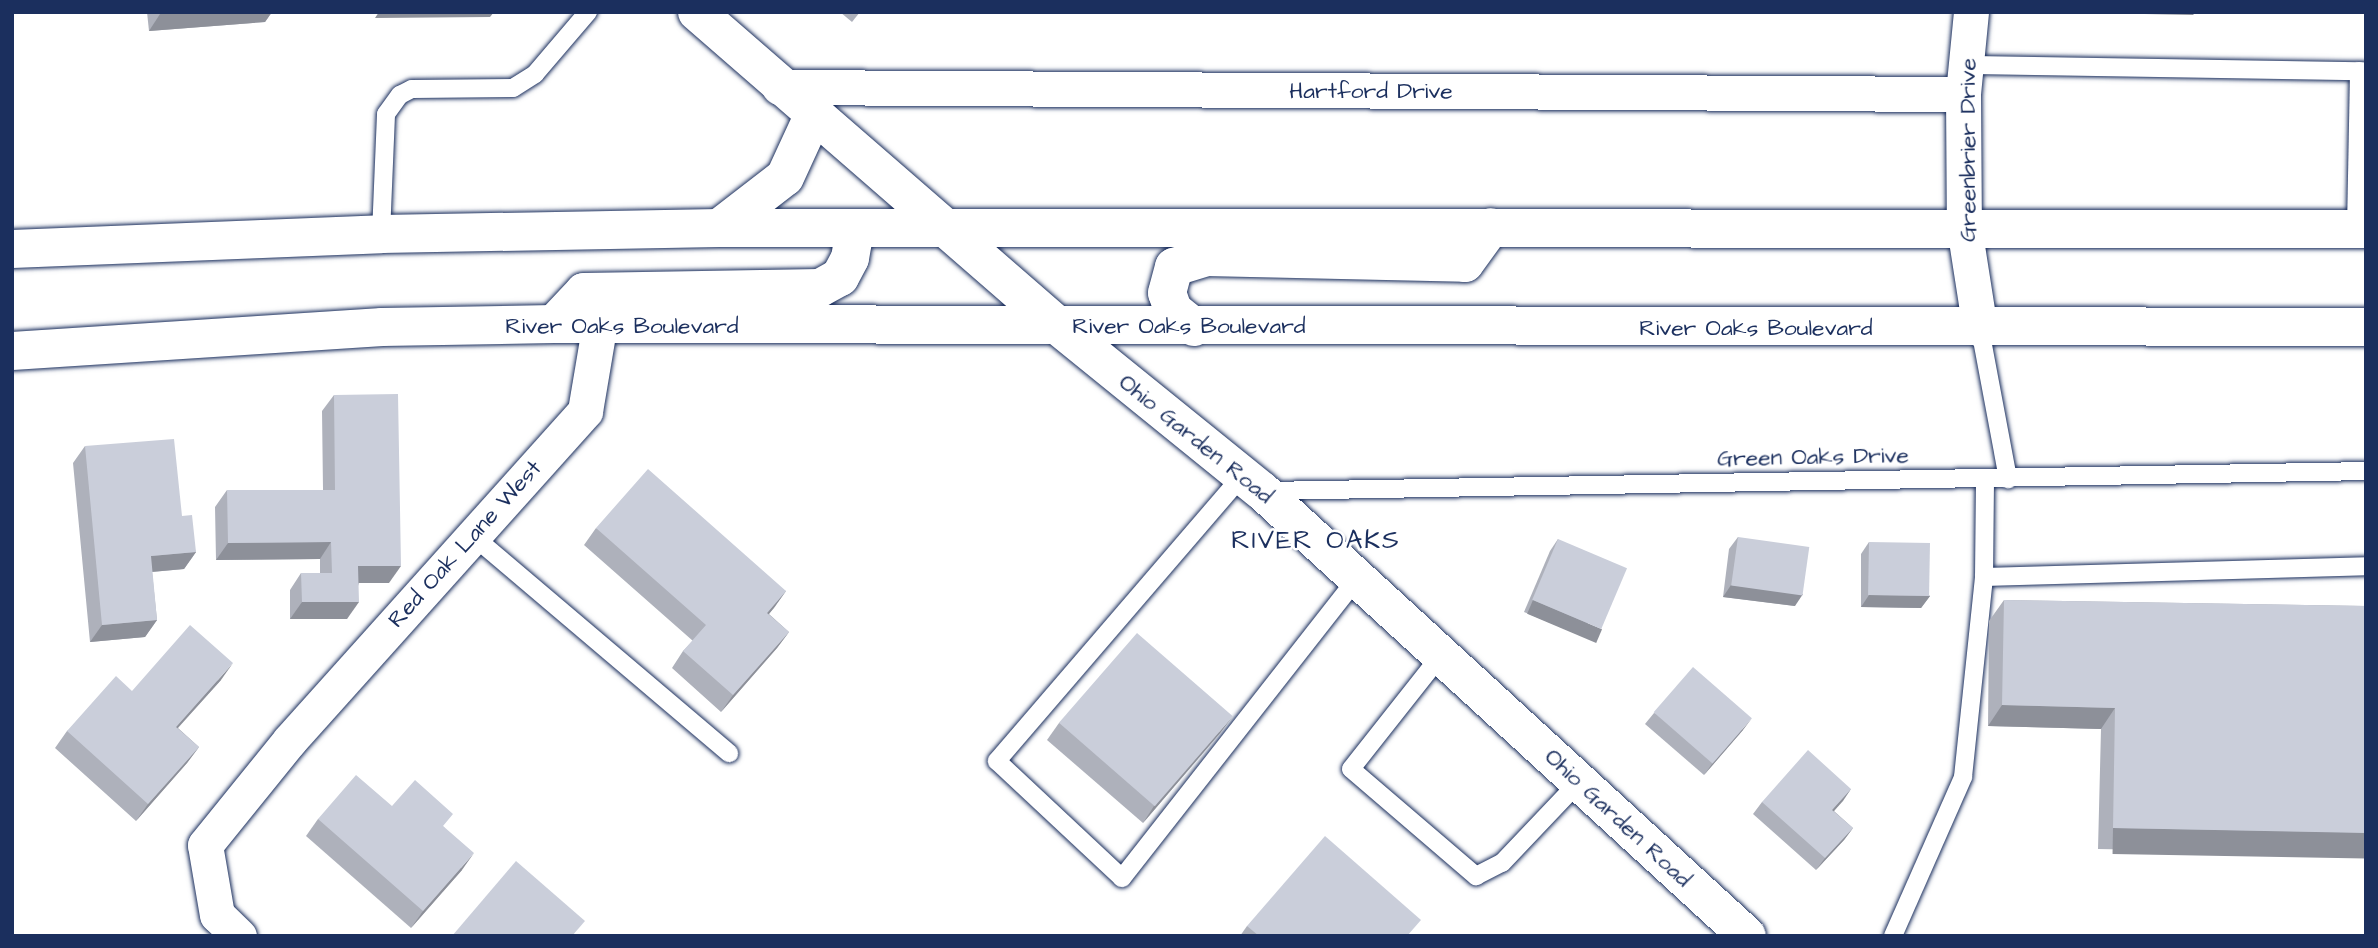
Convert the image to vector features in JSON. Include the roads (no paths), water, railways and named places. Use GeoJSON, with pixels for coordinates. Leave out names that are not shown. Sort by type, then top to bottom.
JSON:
{"type":"FeatureCollection","features":[{"type":"Feature","properties":{"kind":"main road","name":"Ohio Garden Road"},"geometry":{"type":"LineString","coordinates":[[697,12],[779,87],[1058,327],[1252,484],[1747,936]]}},
{"type":"Feature","properties":{"kind":"main road"},"geometry":{"type":"LineString","coordinates":[[719,228],[785,177],[813,116]]}},
{"type":"Feature","properties":{"kind":"main road"},"geometry":{"type":"LineString","coordinates":[[12,249],[382,234],[719,228],[855,231],[1491,227],[2361,229]]}},
{"type":"Feature","properties":{"kind":"main road"},"geometry":{"type":"LineString","coordinates":[[1194,327],[1173,310],[1167,293],[1174,267],[1206,257],[1465,263],[1491,227]]}},
{"type":"Feature","properties":{"kind":"main road"},"geometry":{"type":"LineString","coordinates":[[554,324],[584,292],[820,288],[840,277],[850,258],[855,231]]}},
{"type":"Feature","properties":{"kind":"main road","name":"River Oaks Boulevard"},"geometry":{"type":"LineString","coordinates":[[12,351],[382,327],[554,324],[599,328],[2366,327]]}},
{"type":"Feature","properties":{"kind":"street","name":"Greenbrier Drive"},"geometry":{"type":"LineString","coordinates":[[1970,12],[1965,79],[1964,227],[1980,329]]}},
{"type":"Feature","properties":{"kind":"street","name":"Hartford Drive"},"geometry":{"type":"LineString","coordinates":[[779,87],[1965,79]]}},
{"type":"Feature","properties":{"kind":"street","name":"Red Oak Lane West"},"geometry":{"type":"LineString","coordinates":[[239,936],[217,915],[205,845],[289,740],[584,411],[599,328]]}},
{"type":"Feature","properties":{"kind":"lane"},"geometry":{"type":"LineString","coordinates":[[382,234],[386,114],[400,95],[412,89],[513,88],[536,74],[588,12]]}},
{"type":"Feature","properties":{"kind":"lane"},"geometry":{"type":"LineString","coordinates":[[1965,79],[2362,71],[2361,229]]}},
{"type":"Feature","properties":{"kind":"lane"},"geometry":{"type":"LineString","coordinates":[[1980,329],[2008,479]]}},
{"type":"Feature","properties":{"kind":"lane","name":"Green Oaks Drive"},"geometry":{"type":"LineString","coordinates":[[1252,484],[2008,479],[2366,471]]}},
{"type":"Feature","properties":{"kind":"lane"},"geometry":{"type":"LineString","coordinates":[[1893,936],[1962,777],[1984,577],[1985,478]]}},
{"type":"Feature","properties":{"kind":"lane"},"geometry":{"type":"LineString","coordinates":[[1252,484],[997,761],[1122,878],[1357,578]]}},
{"type":"Feature","properties":{"kind":"lane"},"geometry":{"type":"LineString","coordinates":[[472,536],[729,753]]}},
{"type":"Feature","properties":{"kind":"lane"},"geometry":{"type":"LineString","coordinates":[[1984,577],[2366,566]]}},
{"type":"Feature","properties":{"kind":"lane"},"geometry":{"type":"LineString","coordinates":[[1441,655],[1351,769],[1476,876],[1502,863],[1579,782]]}},
{"type":"Feature","properties":{"kind":"district","name":"RIVER OAKS"},"geometry":{"type":"Point","coordinates":[1316,541]}}]}
